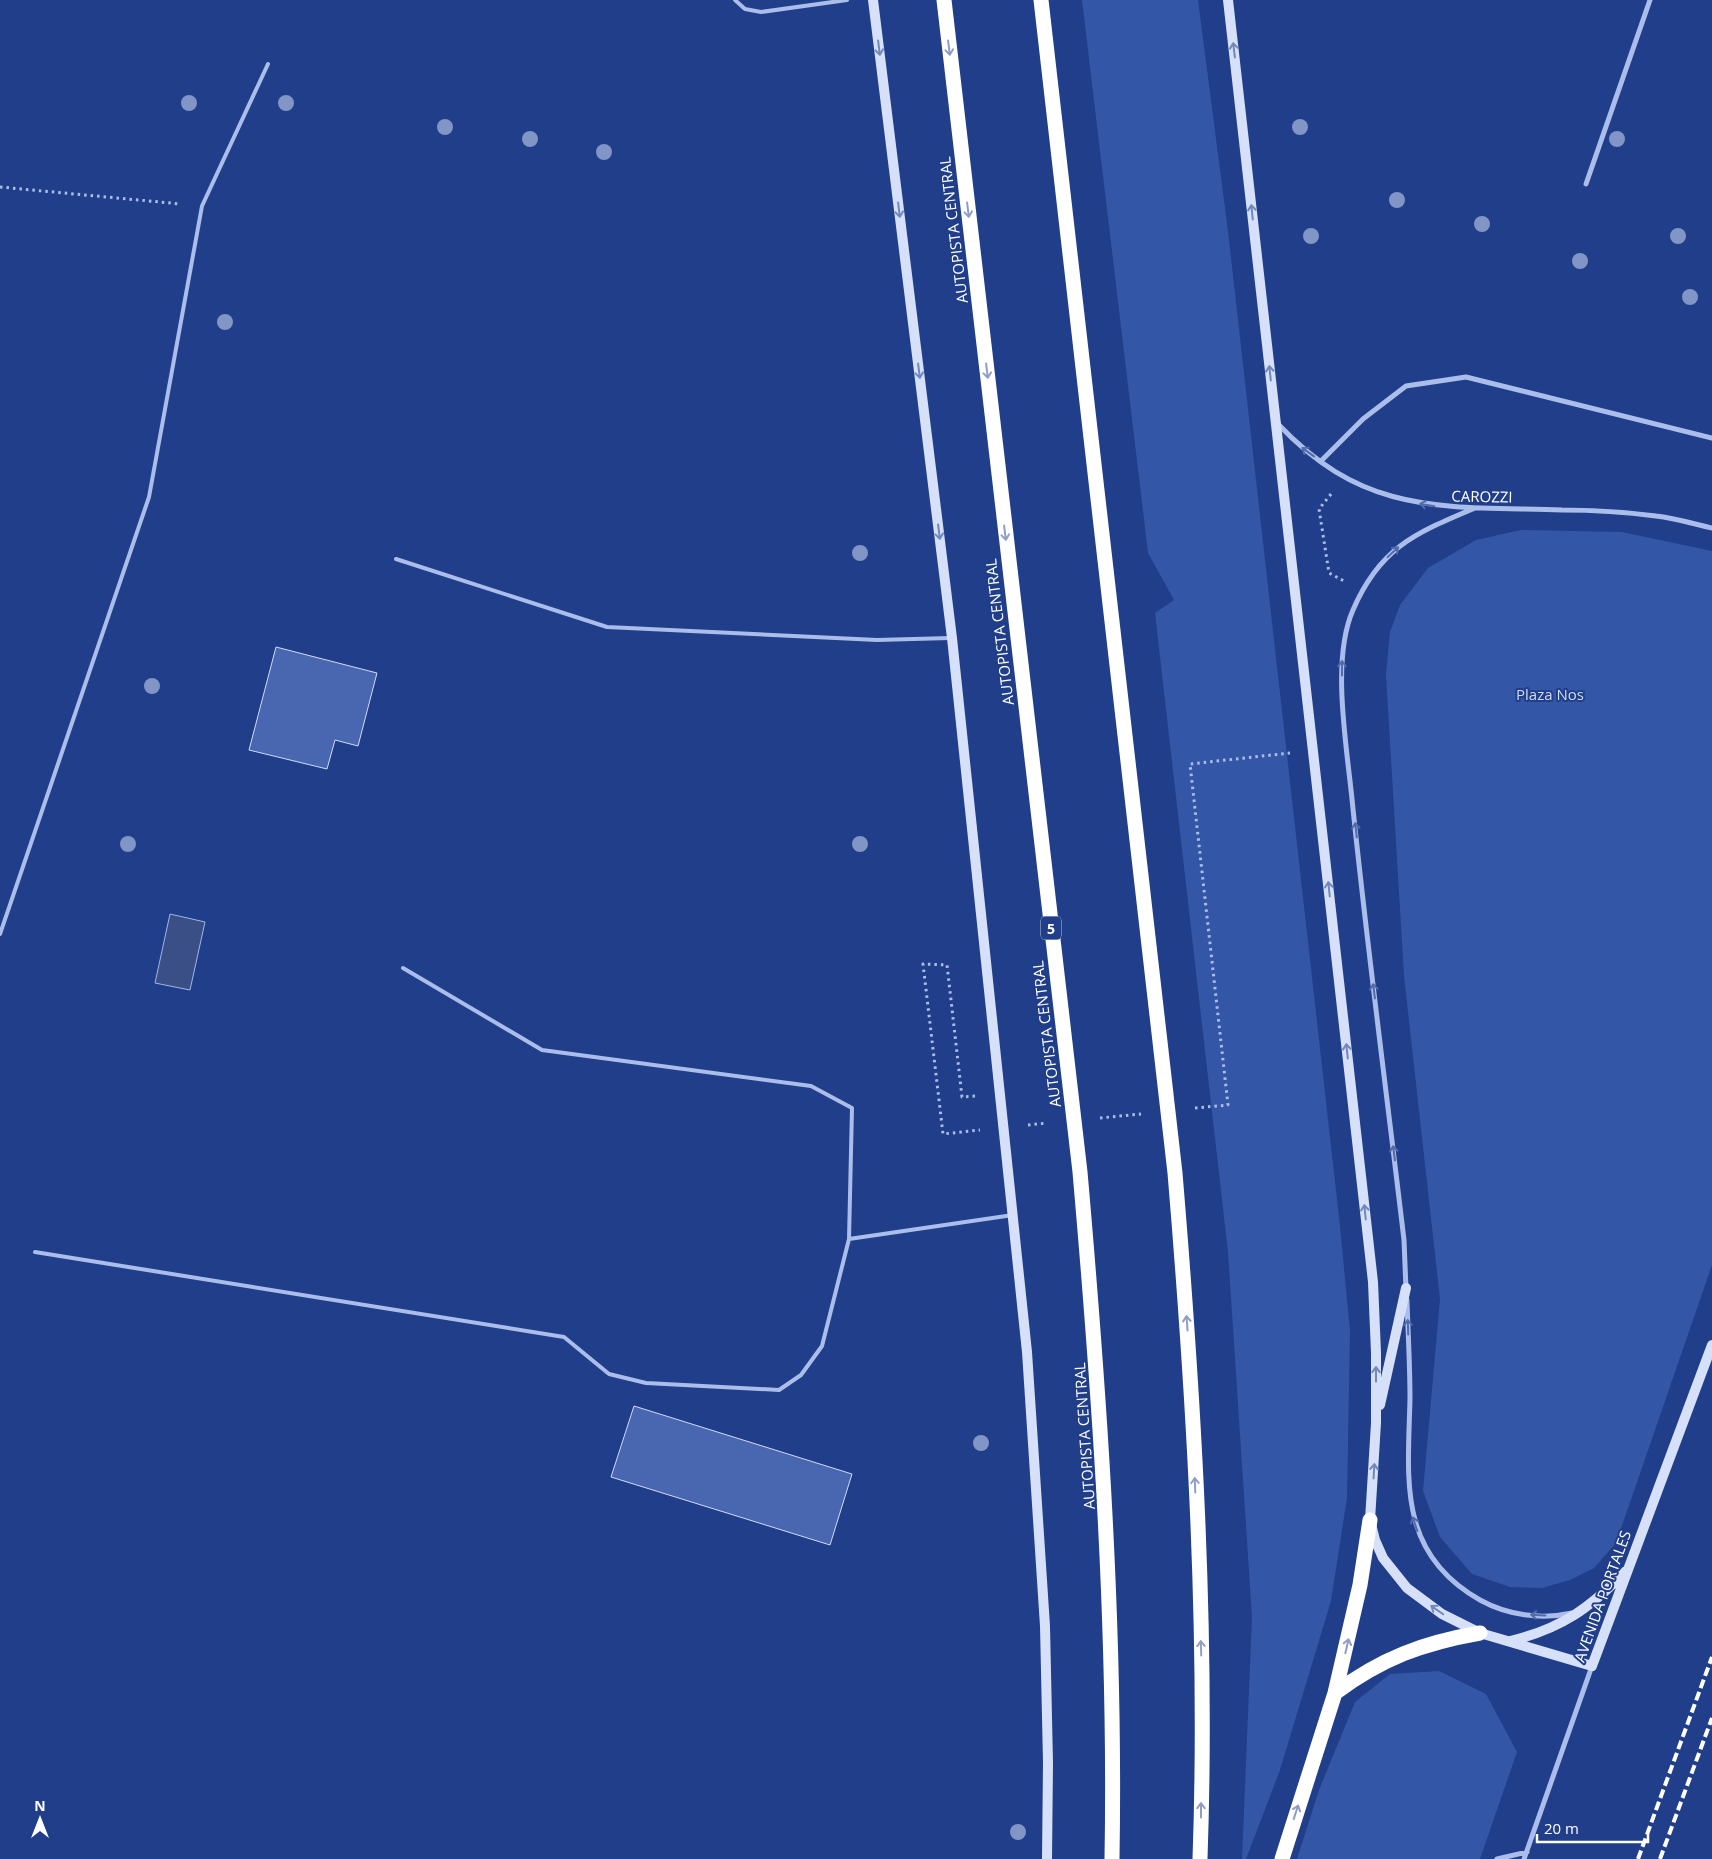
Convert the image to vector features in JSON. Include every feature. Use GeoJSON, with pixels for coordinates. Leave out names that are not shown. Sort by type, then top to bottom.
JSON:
{"type":"FeatureCollection","features":[{"type":"Feature","properties":{"kind":"highway","name":"AUTOPISTA CENTRAL"},"geometry":{"type":"LineString","coordinates":[[944,0],[1083,1212],[1096,1351],[1106,1510],[1113,1670],[1112,1859]]}},
{"type":"Feature","properties":{"kind":"highway"},"geometry":{"type":"LineString","coordinates":[[1041,0],[1176,1183],[1187,1322],[1195,1478],[1201,1652],[1200,1859]]}},
{"type":"Feature","properties":{"kind":"highway"},"geometry":{"type":"LineString","coordinates":[[1282,1859],[1335,1693],[1358,1594],[1370,1520]]}},
{"type":"Feature","properties":{"kind":"highway"},"geometry":{"type":"LineString","coordinates":[[1335,1693],[1365,1672],[1406,1651],[1443,1639],[1480,1633]]}},
{"type":"Feature","properties":{"kind":"main road"},"geometry":{"type":"LineString","coordinates":[[873,0],[952,638],[1027,1352],[1043,1596],[1048,1763],[1047,1859]]}},
{"type":"Feature","properties":{"kind":"main road"},"geometry":{"type":"LineString","coordinates":[[1228,0],[1372,1282],[1376,1353],[1376,1423],[1370,1520],[1383,1558],[1407,1588],[1442,1614],[1480,1633],[1592,1666]]}},
{"type":"Feature","properties":{"kind":"main road"},"geometry":{"type":"LineString","coordinates":[[1376,1423],[1406,1288]]}},
{"type":"Feature","properties":{"kind":"main road","name":"AVENIDA PORTALES"},"geometry":{"type":"LineString","coordinates":[[1592,1666],[1712,1345]]}},
{"type":"Feature","properties":{"kind":"main road"},"geometry":{"type":"LineString","coordinates":[[1508,1641],[1532,1636],[1560,1625],[1586,1609],[1628,1569]]}},
{"type":"Feature","properties":{"kind":"street"},"geometry":{"type":"LineString","coordinates":[[1586,184],[1650,0]]}},
{"type":"Feature","properties":{"kind":"street"},"geometry":{"type":"LineString","coordinates":[[1321,461],[1363,419],[1406,386],[1466,377],[1712,438]]}},
{"type":"Feature","properties":{"kind":"street","name":"CAROZZI"},"geometry":{"type":"LineString","coordinates":[[1276,422],[1296,443],[1344,477],[1375,492],[1407,502],[1441,507],[1564,510],[1657,516],[1712,528]]}},
{"type":"Feature","properties":{"kind":"street"},"geometry":{"type":"LineString","coordinates":[[1475,508],[1434,524],[1392,551],[1362,590],[1345,634],[1342,682],[1360,870],[1404,1240],[1410,1378],[1408,1485],[1411,1511],[1419,1536],[1432,1558],[1449,1578],[1468,1593],[1490,1605],[1513,1612],[1537,1616],[1562,1615],[1586,1609]]}},
{"type":"Feature","properties":{"kind":"street","name":"AVENIDA PORTALES"},"geometry":{"type":"LineString","coordinates":[[1524,1859],[1592,1666]]}},
{"type":"Feature","properties":{"kind":"street"},"geometry":{"type":"LineString","coordinates":[[1498,1859],[1527,1852]]}},
{"type":"Feature","properties":{"kind":"lane"},"geometry":{"type":"LineString","coordinates":[[735,0],[746,8],[761,12],[847,0]]}},
{"type":"Feature","properties":{"kind":"lane"},"geometry":{"type":"LineString","coordinates":[[0,934],[149,497],[202,206],[268,64]]}},
{"type":"Feature","properties":{"kind":"lane"},"geometry":{"type":"LineString","coordinates":[[396,559],[607,627],[877,640],[952,638]]}},
{"type":"Feature","properties":{"kind":"lane"},"geometry":{"type":"LineString","coordinates":[[35,1252],[564,1337],[609,1374],[646,1383],[779,1390],[801,1375],[822,1346],[849,1239],[852,1108],[811,1086],[542,1050],[403,968]]}},
{"type":"Feature","properties":{"kind":"lane"},"geometry":{"type":"LineString","coordinates":[[849,1239],[1014,1215]]}},
{"type":"Feature","properties":{"kind":"path"},"geometry":{"type":"LineString","coordinates":[[0,187],[202,206]]}},
{"type":"Feature","properties":{"kind":"path"},"geometry":{"type":"LineString","coordinates":[[1344,477],[1319,509],[1320,518],[1329,573],[1362,590]]}},
{"type":"Feature","properties":{"kind":"path"},"geometry":{"type":"LineString","coordinates":[[1190,764],[1313,750]]}},
{"type":"Feature","properties":{"kind":"green space"},"geometry":{"type":"Polygon","coordinates":[[[1082,0],[1198,0],[1228,231],[1340,1226],[1350,1331],[1347,1498],[1331,1601],[1280,1770],[1246,1859],[1242,1859],[1252,1617],[1228,1252],[1155,613],[1174,600],[1148,553],[1082,0]]]}},
{"type":"Feature","properties":{"kind":"green space","name":"Plaza Nos"},"geometry":{"type":"Polygon","coordinates":[[[1521,530],[1622,532],[1712,551],[1712,1265],[1616,1543],[1594,1568],[1570,1580],[1542,1588],[1510,1587],[1472,1574],[1440,1537],[1423,1491],[1440,1299],[1404,976],[1386,675],[1390,632],[1400,605],[1428,568],[1476,540],[1521,530]]]}},
{"type":"Feature","properties":{"kind":"green space"},"geometry":{"type":"Polygon","coordinates":[[[1439,1671],[1486,1694],[1517,1752],[1480,1859],[1297,1859],[1319,1790],[1355,1702],[1390,1674],[1439,1671]]]}},
{"type":"Feature","properties":{"kind":"shaded area"},"geometry":{"type":"Polygon","coordinates":[[[170,914],[205,922],[190,990],[155,983],[170,914]]]}},
{"type":"Feature","properties":{"kind":"building"},"geometry":{"type":"Polygon","coordinates":[[[276,647],[377,673],[358,746],[335,740],[327,769],[249,750],[276,647]]]}},
{"type":"Feature","properties":{"kind":"building"},"geometry":{"type":"Polygon","coordinates":[[[634,1406],[852,1474],[830,1545],[611,1477],[634,1406]]]}},
{"type":"Feature","properties":{"kind":"railway"},"geometry":{"type":"LineString","coordinates":[[1638,1859],[1712,1657]]}},
{"type":"Feature","properties":{"kind":"railway"},"geometry":{"type":"LineString","coordinates":[[1660,1859],[1712,1718]]}}]}
